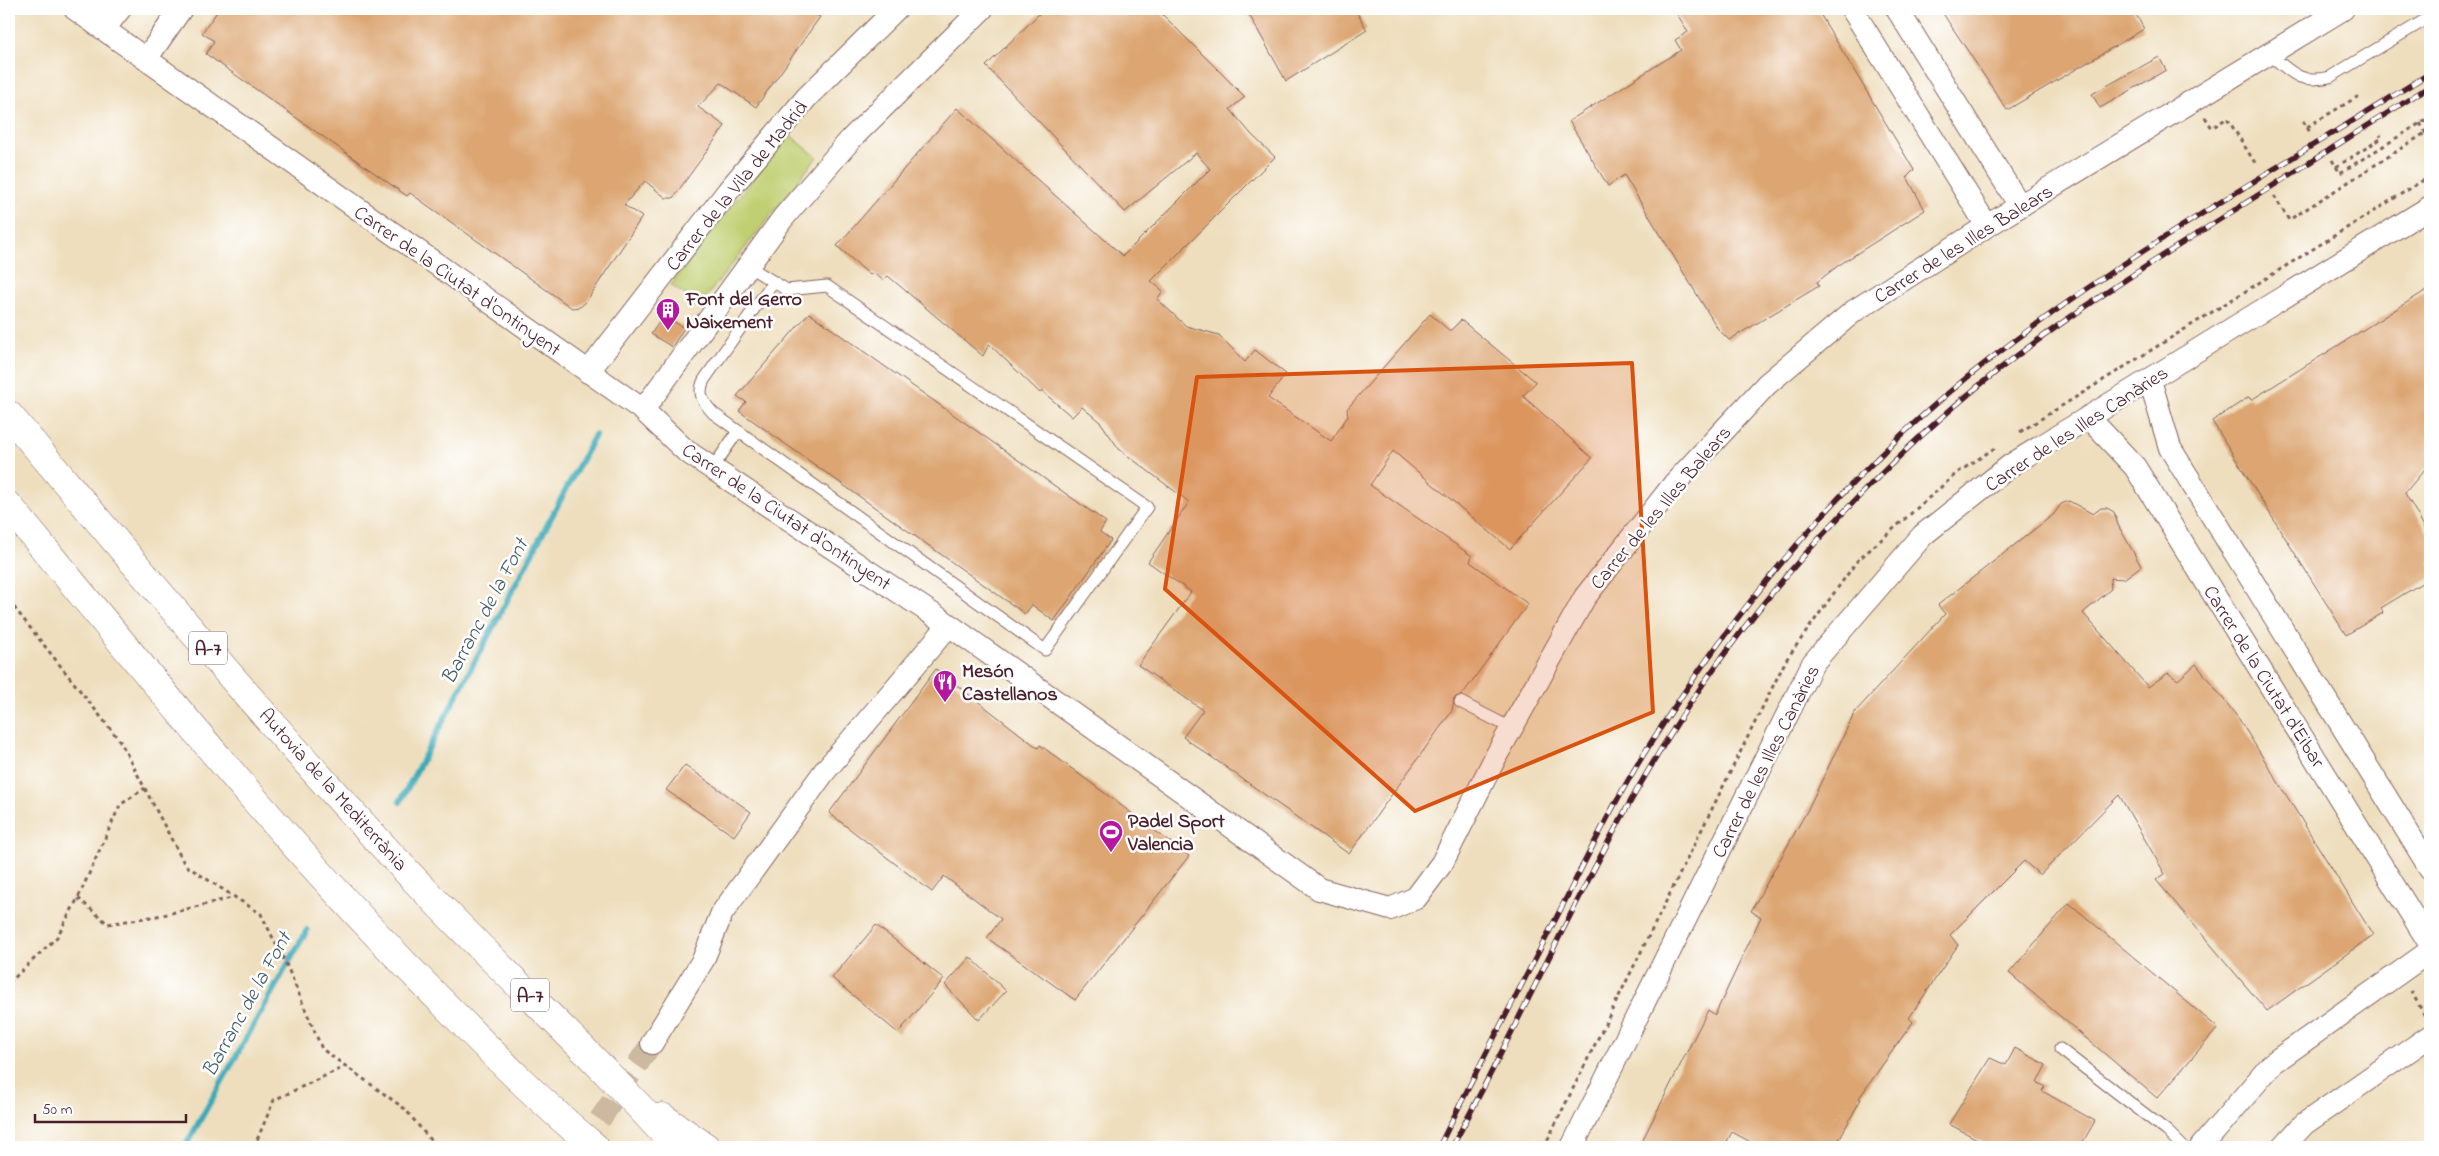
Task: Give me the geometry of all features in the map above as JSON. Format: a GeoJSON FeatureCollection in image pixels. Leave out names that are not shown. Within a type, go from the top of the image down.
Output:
{"type":"FeatureCollection","features":[{"type":"Feature","properties":{"kind":"highway","name":"Autovia de la Mediterrània"},"geometry":{"type":"LineString","coordinates":[[9,415],[316,773],[433,898],[626,1091],[676,1147]]}},
{"type":"Feature","properties":{"kind":"highway"},"geometry":{"type":"LineString","coordinates":[[9,506],[281,833],[397,958],[549,1110],[580,1147]]}},
{"type":"Feature","properties":{"kind":"highway"},"geometry":{"type":"LineString","coordinates":[[626,1091],[706,1147]]}},
{"type":"Feature","properties":{"kind":"highway"},"geometry":{"type":"LineString","coordinates":[[549,1110],[595,1147]]}},
{"type":"Feature","properties":{"kind":"street","name":"Carrer de la Ciutat d'Ontinyent"},"geometry":{"type":"LineString","coordinates":[[75,9],[643,410],[686,451],[949,625],[1319,889],[1390,909]]}},
{"type":"Feature","properties":{"kind":"street"},"geometry":{"type":"LineString","coordinates":[[104,29],[120,9]]}},
{"type":"Feature","properties":{"kind":"street"},"geometry":{"type":"LineString","coordinates":[[146,59],[181,9]]}},
{"type":"Feature","properties":{"kind":"street","name":"Carrer de la Vila de Madrid"},"geometry":{"type":"LineString","coordinates":[[588,372],[728,191],[801,104],[896,9]]}},
{"type":"Feature","properties":{"kind":"street"},"geometry":{"type":"LineString","coordinates":[[643,410],[783,218],[850,139],[982,9]]}},
{"type":"Feature","properties":{"kind":"street"},"geometry":{"type":"LineString","coordinates":[[1852,9],[1987,226]]}},
{"type":"Feature","properties":{"kind":"street"},"geometry":{"type":"LineString","coordinates":[[1897,9],[2020,206]]}},
{"type":"Feature","properties":{"kind":"street","name":"Carrer de les Illes Balears"},"geometry":{"type":"LineString","coordinates":[[1390,909],[1416,898],[1442,863],[1511,728],[1585,596],[1674,484],[1768,384],[1854,311],[1987,226],[2343,9]]}},
{"type":"Feature","properties":{"kind":"street","name":"Carrer de les Illes Canàries"},"geometry":{"type":"LineString","coordinates":[[1572,1147],[1813,663],[1923,535],[2011,465],[2430,207]]}},
{"type":"Feature","properties":{"kind":"street","name":"Carrer de la Ciutat d'Eibar"},"geometry":{"type":"LineString","coordinates":[[2150,380],[2170,448],[2430,868]]}},
{"type":"Feature","properties":{"kind":"street","name":"Carrer de la Ciutat d'Eibar"},"geometry":{"type":"LineString","coordinates":[[2088,417],[2135,466],[2430,944]]}},
{"type":"Feature","properties":{"kind":"street"},"geometry":{"type":"LineString","coordinates":[[652,1043],[703,960],[722,913],[824,772],[949,625]]}},
{"type":"Feature","properties":{"kind":"street"},"geometry":{"type":"LineString","coordinates":[[2201,1147],[2273,1063],[2430,951]]}},
{"type":"Feature","properties":{"kind":"street"},"geometry":{"type":"LineString","coordinates":[[2284,1147],[2304,1124],[2428,1027]]}},
{"type":"Feature","properties":{"kind":"lane"},"geometry":{"type":"LineString","coordinates":[[2269,54],[2298,76],[2311,81],[2330,77],[2430,17]]}},
{"type":"Feature","properties":{"kind":"lane"},"geometry":{"type":"LineString","coordinates":[[748,266],[787,290],[827,286],[1146,507],[1045,650],[713,413],[702,401],[699,389],[704,380],[773,282]]}},
{"type":"Feature","properties":{"kind":"lane"},"geometry":{"type":"LineString","coordinates":[[712,469],[738,431]]}},
{"type":"Feature","properties":{"kind":"lane"},"geometry":{"type":"LineString","coordinates":[[1460,702],[1511,728]]}},
{"type":"Feature","properties":{"kind":"lane"},"geometry":{"type":"LineString","coordinates":[[2060,1049],[2167,1131],[2183,1147]]}},
{"type":"Feature","properties":{"kind":"path"},"geometry":{"type":"LineString","coordinates":[[2307,127],[2357,96],[2358,98]]}},
{"type":"Feature","properties":{"kind":"path"},"geometry":{"type":"LineString","coordinates":[[2332,160],[2340,173],[2430,117]]}},
{"type":"Feature","properties":{"kind":"path"},"geometry":{"type":"LineString","coordinates":[[2227,118],[2257,166]]}},
{"type":"Feature","properties":{"kind":"path"},"geometry":{"type":"LineString","coordinates":[[2303,121],[2310,132]]}},
{"type":"Feature","properties":{"kind":"path"},"geometry":{"type":"LineString","coordinates":[[2420,123],[2430,141]]}},
{"type":"Feature","properties":{"kind":"path"},"geometry":{"type":"LineString","coordinates":[[2274,196],[2289,220],[2426,133]]}},
{"type":"Feature","properties":{"kind":"path"},"geometry":{"type":"LineString","coordinates":[[2336,167],[2382,138],[2380,135]]}},
{"type":"Feature","properties":{"kind":"path"},"geometry":{"type":"LineString","coordinates":[[2014,436],[2103,378],[2430,176]]}},
{"type":"Feature","properties":{"kind":"path"},"geometry":{"type":"LineString","coordinates":[[1544,1147],[1786,660],[1857,561],[1957,473],[1997,447]]}},
{"type":"Feature","properties":{"kind":"path"},"geometry":{"type":"LineString","coordinates":[[9,601],[120,741],[186,865],[261,914],[287,966],[322,1048],[405,1109],[436,1147]]}},
{"type":"Feature","properties":{"kind":"path"},"geometry":{"type":"LineString","coordinates":[[9,983],[57,936],[78,898],[120,805],[145,788]]}},
{"type":"Feature","properties":{"kind":"path"},"geometry":{"type":"LineString","coordinates":[[78,898],[108,924],[163,914],[235,897]]}},
{"type":"Feature","properties":{"kind":"path"},"geometry":{"type":"LineString","coordinates":[[2401,972],[2428,1027]]}},
{"type":"Feature","properties":{"kind":"path"},"geometry":{"type":"LineString","coordinates":[[254,1147],[274,1100],[346,1066]]}},
{"type":"Feature","properties":{"kind":"highlighted area"},"geometry":{"type":"Polygon","coordinates":[[[1632,363],[1653,712],[1415,811],[1165,589],[1197,377],[1632,363]]]}},
{"type":"Feature","properties":{"kind":"green space"},"geometry":{"type":"Polygon","coordinates":[[[790,135],[817,157],[700,305],[671,285],[731,206],[790,135]]]}},
{"type":"Feature","properties":{"kind":"building"},"geometry":{"type":"Polygon","coordinates":[[[219,9],[807,9],[820,17],[756,107],[721,83],[698,107],[725,126],[673,198],[666,198],[645,181],[624,205],[642,217],[586,302],[580,307],[572,308],[410,193],[407,196],[206,54],[214,41],[202,33],[219,9]]]}},
{"type":"Feature","properties":{"kind":"building"},"geometry":{"type":"Polygon","coordinates":[[[1044,9],[1157,9],[1245,97],[1230,109],[1251,134],[1275,157],[1151,281],[1163,291],[1157,299],[1186,326],[1219,335],[1245,362],[1255,350],[1286,374],[1268,398],[1331,441],[1348,416],[1347,409],[1430,314],[1450,331],[1461,320],[1536,382],[1523,396],[1592,458],[1510,549],[1393,451],[1370,485],[1472,556],[1470,562],[1528,604],[1462,695],[1454,698],[1452,711],[1349,854],[1183,737],[1203,710],[1138,665],[1191,592],[1148,562],[1189,502],[1119,449],[1101,423],[1082,407],[1072,417],[1042,391],[1040,393],[989,344],[983,356],[888,276],[883,280],[873,273],[870,275],[837,246],[957,108],[1123,256],[1210,169],[1196,153],[1125,212],[986,66],[1044,9]]]}},
{"type":"Feature","properties":{"kind":"building"},"geometry":{"type":"Polygon","coordinates":[[[1246,9],[1355,9],[1367,30],[1286,81],[1246,9]]]}},
{"type":"Feature","properties":{"kind":"building"},"geometry":{"type":"Polygon","coordinates":[[[1674,9],[1817,9],[1914,170],[1907,177],[1925,210],[1839,265],[1817,282],[1819,286],[1729,340],[1718,329],[1624,175],[1608,186],[1569,121],[1681,50],[1675,40],[1688,32],[1674,9]]]}},
{"type":"Feature","properties":{"kind":"building"},"geometry":{"type":"Polygon","coordinates":[[[1940,9],[2133,9],[2144,29],[2007,110],[1940,9]]]}},
{"type":"Feature","properties":{"kind":"building"},"geometry":{"type":"Polygon","coordinates":[[[2159,57],[2166,70],[2100,108],[2092,94],[2159,57]]]}},
{"type":"Feature","properties":{"kind":"building"},"geometry":{"type":"Polygon","coordinates":[[[2430,288],[2430,463],[2405,493],[2430,537],[2430,578],[2381,608],[2383,613],[2346,635],[2212,421],[2249,397],[2251,400],[2430,288]]]}},
{"type":"Feature","properties":{"kind":"building"},"geometry":{"type":"Polygon","coordinates":[[[809,313],[1106,522],[1100,532],[1111,540],[1054,621],[1032,605],[1025,614],[739,411],[746,402],[737,396],[809,313]]]}},
{"type":"Feature","properties":{"kind":"building","name":"Font del Gerro Naixement"},"geometry":{"type":"Polygon","coordinates":[[[664,315],[684,328],[672,347],[651,334],[664,315]]]}},
{"type":"Feature","properties":{"kind":"building"},"geometry":{"type":"Polygon","coordinates":[[[2069,501],[2093,514],[2101,508],[2107,508],[2114,512],[2118,525],[2141,566],[2124,579],[2110,578],[2111,589],[2083,613],[2148,687],[2168,673],[2178,680],[2196,664],[2239,719],[2373,935],[2267,1011],[2156,880],[2165,874],[2119,795],[2040,875],[2024,861],[1950,935],[1958,945],[1909,1018],[1913,1022],[1859,1098],[1861,1099],[1835,1147],[1760,1147],[1732,1132],[1724,1147],[1639,1147],[1708,1010],[1715,1015],[1761,917],[1751,911],[1807,811],[1855,712],[1945,614],[1938,605],[2054,514],[2061,504],[2069,501]]]}},
{"type":"Feature","properties":{"kind":"building"},"geometry":{"type":"Polygon","coordinates":[[[936,669],[1038,748],[1040,745],[1189,856],[1075,1000],[987,938],[1001,919],[944,876],[932,892],[829,813],[936,669]]]}},
{"type":"Feature","properties":{"kind":"building"},"geometry":{"type":"Polygon","coordinates":[[[685,765],[751,812],[734,836],[666,790],[685,765]]]}},
{"type":"Feature","properties":{"kind":"building"},"geometry":{"type":"Polygon","coordinates":[[[2069,903],[2218,1028],[2157,1098],[2009,973],[2069,903]]]}},
{"type":"Feature","properties":{"kind":"building"},"geometry":{"type":"Polygon","coordinates":[[[876,925],[944,979],[898,1033],[832,978],[876,925]]]}},
{"type":"Feature","properties":{"kind":"building"},"geometry":{"type":"Polygon","coordinates":[[[970,957],[1006,991],[979,1020],[945,985],[970,957]]]}},
{"type":"Feature","properties":{"kind":"building"},"geometry":{"type":"Polygon","coordinates":[[[2015,1048],[2046,1065],[2037,1083],[2045,1086],[2042,1091],[2095,1121],[2080,1147],[1992,1147],[1949,1124],[1990,1058],[2006,1065],[2015,1048]]]}},
{"type":"Feature","properties":{"kind":"waterway","name":"Barranc de la Font"},"geometry":{"type":"LineString","coordinates":[[400,802],[595,435]]}},
{"type":"Feature","properties":{"kind":"waterway","name":"Barranc de la Font"},"geometry":{"type":"LineString","coordinates":[[185,1147],[307,930]]}},
{"type":"Feature","properties":{"kind":"tunnel"},"geometry":{"type":"LineString","coordinates":[[581,1147],[652,1043]]}},
{"type":"Feature","properties":{"kind":"railway"},"geometry":{"type":"LineString","coordinates":[[1439,1147],[1600,832],[1638,763],[1724,635],[1804,536],[1847,489],[1892,444],[1940,401],[1989,360],[2042,320],[2151,246],[2430,73]]}},
{"type":"Feature","properties":{"kind":"railway"},"geometry":{"type":"LineString","coordinates":[[1452,1147],[1602,854],[1633,796],[1667,739],[1733,642],[1766,600],[1839,517],[1877,478],[1957,404],[2049,332],[2156,260],[2430,86]]}},
{"type":"Feature","properties":{"kind":"place","name":"Font del Gerro Naixement"},"geometry":{"type":"Point","coordinates":[668,331]}},
{"type":"Feature","properties":{"kind":"place","name":"Mesón Castellanos"},"geometry":{"type":"Point","coordinates":[945,703]}},
{"type":"Feature","properties":{"kind":"place","name":"Padel Sport Valencia"},"geometry":{"type":"Point","coordinates":[1111,853]}}]}
